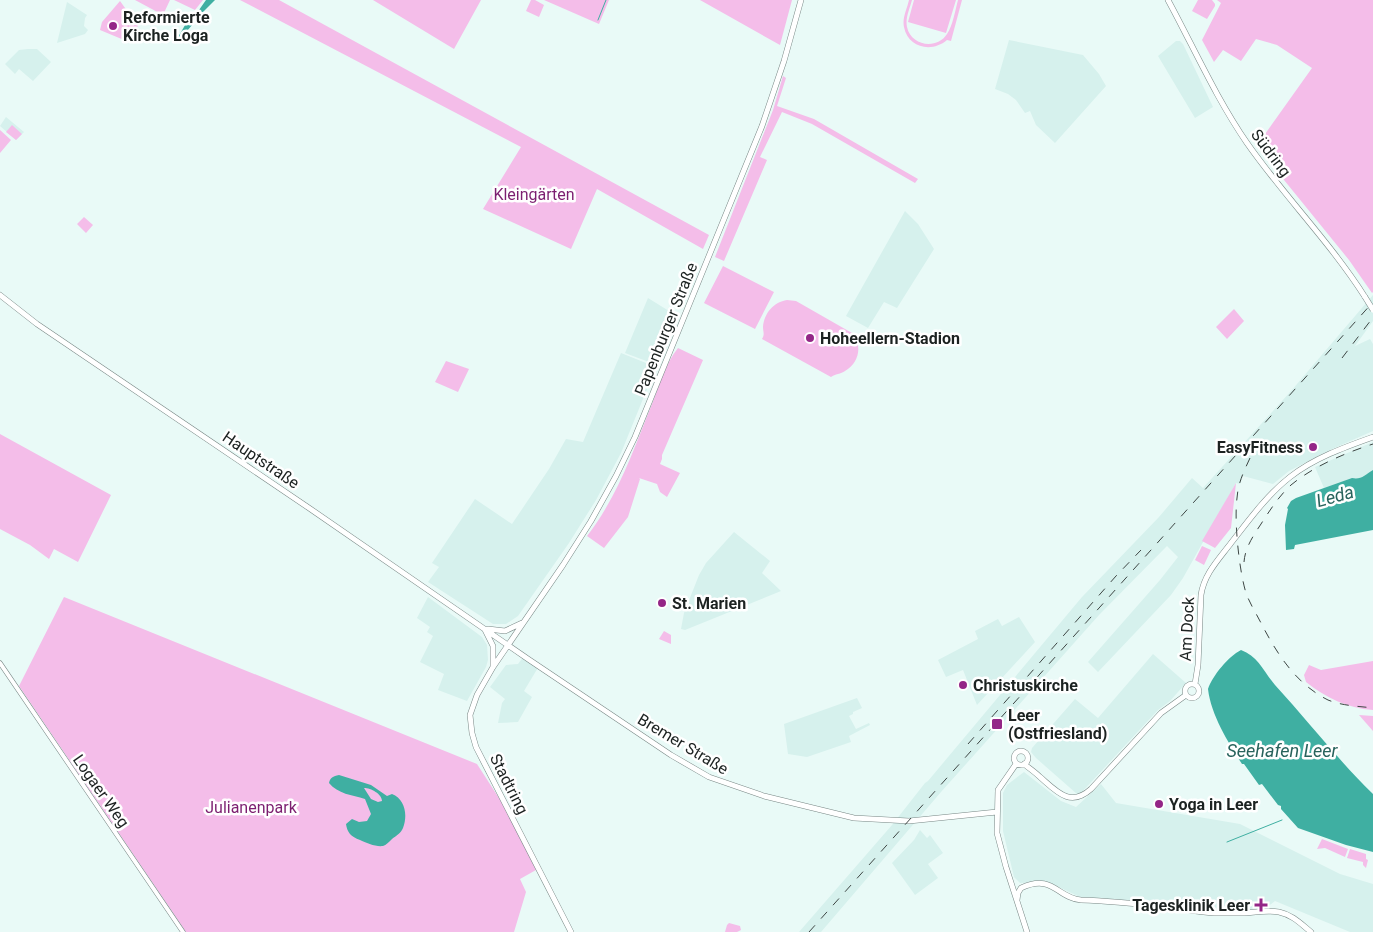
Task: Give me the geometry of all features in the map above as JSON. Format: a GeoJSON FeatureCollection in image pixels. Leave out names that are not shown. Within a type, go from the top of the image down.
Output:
{"type":"FeatureCollection","features":[{"type":"Feature","properties":{"kind":"main road","name":"Papenburger Straße"},"geometry":{"type":"LineString","coordinates":[[508,645],[563,565],[594,515],[631,446],[762,126],[784,61],[801,0]]}},
{"type":"Feature","properties":{"kind":"main road","name":"Südring"},"geometry":{"type":"LineString","coordinates":[[1168,0],[1233,123],[1264,167],[1343,264],[1373,310]]}},
{"type":"Feature","properties":{"kind":"main road","name":"Hauptstraße"},"geometry":{"type":"LineString","coordinates":[[0,295],[37,324],[508,645]]}},
{"type":"Feature","properties":{"kind":"main road","name":"Am Dock"},"geometry":{"type":"LineString","coordinates":[[1195,684],[1202,590],[1208,575],[1225,551],[1262,505],[1292,476],[1329,455],[1373,437]]}},
{"type":"Feature","properties":{"kind":"main road"},"geometry":{"type":"LineString","coordinates":[[484,628],[505,631],[524,622]]}},
{"type":"Feature","properties":{"kind":"main road"},"geometry":{"type":"LineString","coordinates":[[484,628],[493,646],[494,667]]}},
{"type":"Feature","properties":{"kind":"main road","name":"Stadtring"},"geometry":{"type":"LineString","coordinates":[[508,645],[473,703],[470,715],[474,739],[571,932]]}},
{"type":"Feature","properties":{"kind":"main road","name":"Bremer Straße"},"geometry":{"type":"LineString","coordinates":[[508,645],[671,755],[709,777],[764,796],[854,818],[924,820],[997,812]]}},
{"type":"Feature","properties":{"kind":"main road","name":"Am Dock"},"geometry":{"type":"LineString","coordinates":[[1189,684],[1195,684],[1199,688],[1198,695],[1192,698],[1186,695],[1186,687],[1189,684]]}},
{"type":"Feature","properties":{"kind":"main road"},"geometry":{"type":"LineString","coordinates":[[1016,764],[1013,756],[1019,750],[1026,752],[1026,762],[1056,792],[1066,797],[1076,797],[1088,792],[1161,713],[1186,695]]}},
{"type":"Feature","properties":{"kind":"main road"},"geometry":{"type":"LineString","coordinates":[[1026,762],[1016,764],[998,790],[997,812],[998,838],[1027,932]]}},
{"type":"Feature","properties":{"kind":"main road"},"geometry":{"type":"LineString","coordinates":[[1010,881],[1021,888],[1030,884],[1043,884],[1054,887],[1075,899],[1208,912],[1272,911],[1292,916],[1311,932]]}},
{"type":"Feature","properties":{"kind":"main road"},"geometry":{"type":"LineString","coordinates":[[1017,900],[1021,888]]}},
{"type":"Feature","properties":{"kind":"street","name":"Logaer Weg"},"geometry":{"type":"LineString","coordinates":[[0,663],[183,932]]}},
{"type":"Feature","properties":{"kind":"shaded area"},"geometry":{"type":"Polygon","coordinates":[[[67,2],[87,15],[84,26],[88,30],[85,34],[57,43],[67,2]]]}},
{"type":"Feature","properties":{"kind":"shaded area"},"geometry":{"type":"Polygon","coordinates":[[[1009,40],[1083,55],[1099,74],[1106,86],[1055,143],[1036,125],[1030,111],[1025,113],[1016,100],[1008,94],[995,89],[1009,40]]]}},
{"type":"Feature","properties":{"kind":"shaded area"},"geometry":{"type":"Polygon","coordinates":[[[1176,41],[1180,41],[1183,44],[1213,107],[1195,118],[1158,56],[1176,41]]]}},
{"type":"Feature","properties":{"kind":"shaded area"},"geometry":{"type":"Polygon","coordinates":[[[37,49],[51,62],[33,81],[19,69],[15,74],[5,64],[19,50],[37,49]]]}},
{"type":"Feature","properties":{"kind":"shaded area"},"geometry":{"type":"Polygon","coordinates":[[[6,117],[24,132],[16,140],[0,126],[6,117]]]}},
{"type":"Feature","properties":{"kind":"shaded area"},"geometry":{"type":"Polygon","coordinates":[[[905,211],[918,224],[934,249],[897,308],[884,302],[868,328],[846,316],[905,211]]]}},
{"type":"Feature","properties":{"kind":"shaded area"},"geometry":{"type":"Polygon","coordinates":[[[1373,295],[1373,321],[1355,346],[1370,339],[1373,344],[1373,431],[1289,471],[1273,484],[1243,476],[1240,484],[1236,483],[1183,578],[1171,595],[1098,672],[1088,662],[1178,557],[1167,546],[1099,615],[941,792],[821,932],[799,932],[892,825],[925,783],[1082,597],[1159,517],[1192,478],[1203,488],[1291,391],[1373,295]]]}},
{"type":"Feature","properties":{"kind":"shaded area"},"geometry":{"type":"Polygon","coordinates":[[[648,298],[677,316],[657,365],[625,353],[648,298]]]}},
{"type":"Feature","properties":{"kind":"shaded area"},"geometry":{"type":"Polygon","coordinates":[[[621,353],[656,367],[621,453],[596,500],[569,543],[518,616],[506,624],[493,624],[428,582],[439,567],[432,563],[475,499],[512,524],[549,469],[566,439],[583,442],[621,353]]]}},
{"type":"Feature","properties":{"kind":"shaded area"},"geometry":{"type":"Polygon","coordinates":[[[1373,442],[1373,470],[1358,479],[1352,478],[1324,488],[1315,467],[1373,442]]]}},
{"type":"Feature","properties":{"kind":"shaded area"},"geometry":{"type":"Polygon","coordinates":[[[734,532],[770,561],[762,573],[781,591],[685,630],[681,629],[684,613],[699,575],[706,563],[734,532]]]}},
{"type":"Feature","properties":{"kind":"shaded area"},"geometry":{"type":"Polygon","coordinates":[[[428,597],[482,637],[487,645],[488,660],[486,667],[467,701],[438,690],[444,674],[420,662],[433,636],[427,632],[430,627],[417,618],[428,597]]]}},
{"type":"Feature","properties":{"kind":"shaded area"},"geometry":{"type":"Polygon","coordinates":[[[1019,617],[1035,642],[977,705],[963,670],[946,677],[938,660],[978,639],[975,631],[998,619],[1002,626],[1019,617]]]}},
{"type":"Feature","properties":{"kind":"shaded area"},"geometry":{"type":"Polygon","coordinates":[[[1153,654],[1186,683],[1170,701],[1158,710],[1082,792],[1077,794],[1036,758],[1031,752],[1032,748],[1075,699],[1098,718],[1153,654]]]}},
{"type":"Feature","properties":{"kind":"shaded area"},"geometry":{"type":"Polygon","coordinates":[[[524,656],[539,666],[524,691],[532,697],[518,722],[498,723],[502,703],[505,699],[490,687],[506,665],[518,664],[524,656]]]}},
{"type":"Feature","properties":{"kind":"shaded area"},"geometry":{"type":"Polygon","coordinates":[[[857,698],[862,708],[849,716],[856,729],[869,723],[870,725],[849,736],[851,742],[807,757],[788,754],[784,724],[857,698]]]}},
{"type":"Feature","properties":{"kind":"shaded area"},"geometry":{"type":"Polygon","coordinates":[[[1024,772],[1061,801],[1076,807],[1101,784],[1116,803],[1240,824],[1340,874],[1373,884],[1373,932],[1350,932],[1275,901],[1266,908],[1246,910],[1080,897],[1048,882],[1020,883],[1014,877],[1003,831],[1003,793],[1007,785],[1024,772]]]}},
{"type":"Feature","properties":{"kind":"shaded area"},"geometry":{"type":"Polygon","coordinates":[[[920,830],[927,838],[930,835],[943,853],[928,864],[938,878],[915,895],[892,863],[914,840],[920,830]]]}},
{"type":"Feature","properties":{"kind":"green space"},"geometry":{"type":"Polygon","coordinates":[[[135,0],[170,0],[163,15],[135,0]]]}},
{"type":"Feature","properties":{"kind":"green space"},"geometry":{"type":"Polygon","coordinates":[[[174,0],[203,0],[195,10],[174,0]]]}},
{"type":"Feature","properties":{"kind":"green space","name":"Kleingärten"},"geometry":{"type":"Polygon","coordinates":[[[240,0],[279,0],[709,235],[703,249],[597,189],[571,249],[483,209],[521,147],[240,0]]]}},
{"type":"Feature","properties":{"kind":"green space"},"geometry":{"type":"Polygon","coordinates":[[[373,0],[481,0],[454,49],[373,0]]]}},
{"type":"Feature","properties":{"kind":"green space"},"geometry":{"type":"Polygon","coordinates":[[[531,0],[544,5],[539,17],[526,11],[531,0]]]}},
{"type":"Feature","properties":{"kind":"green space"},"geometry":{"type":"Polygon","coordinates":[[[544,0],[609,0],[599,24],[544,0]]]}},
{"type":"Feature","properties":{"kind":"green space"},"geometry":{"type":"Polygon","coordinates":[[[700,0],[792,0],[780,45],[700,0]]]}},
{"type":"Feature","properties":{"kind":"green space"},"geometry":{"type":"Polygon","coordinates":[[[909,0],[912,0],[907,20],[909,33],[919,42],[931,44],[943,39],[947,34],[958,0],[962,0],[951,41],[947,40],[941,44],[928,47],[915,44],[910,40],[904,27],[904,17],[909,0]]]}},
{"type":"Feature","properties":{"kind":"green space"},"geometry":{"type":"Polygon","coordinates":[[[914,0],[956,0],[946,33],[908,22],[914,0]]]}},
{"type":"Feature","properties":{"kind":"green space"},"geometry":{"type":"Polygon","coordinates":[[[1198,0],[1212,0],[1215,4],[1207,19],[1192,11],[1198,0]]]}},
{"type":"Feature","properties":{"kind":"green space"},"geometry":{"type":"Polygon","coordinates":[[[1217,0],[1373,0],[1372,293],[1349,260],[1267,159],[1258,144],[1312,68],[1277,45],[1256,39],[1241,61],[1223,50],[1214,62],[1202,40],[1221,3],[1217,0]]]}},
{"type":"Feature","properties":{"kind":"green space"},"geometry":{"type":"Polygon","coordinates":[[[120,1],[138,26],[124,40],[100,30],[102,22],[120,1]]]}},
{"type":"Feature","properties":{"kind":"green space"},"geometry":{"type":"Polygon","coordinates":[[[783,76],[786,78],[777,106],[814,119],[918,179],[915,183],[812,124],[782,112],[760,157],[767,160],[724,261],[715,257],[773,110],[783,76]]]}},
{"type":"Feature","properties":{"kind":"green space"},"geometry":{"type":"Polygon","coordinates":[[[12,125],[22,134],[16,140],[6,132],[12,125]]]}},
{"type":"Feature","properties":{"kind":"green space"},"geometry":{"type":"Polygon","coordinates":[[[0,130],[11,140],[0,153],[0,130]]]}},
{"type":"Feature","properties":{"kind":"green space"},"geometry":{"type":"Polygon","coordinates":[[[84,217],[93,225],[86,233],[77,224],[84,217]]]}},
{"type":"Feature","properties":{"kind":"green space"},"geometry":{"type":"Polygon","coordinates":[[[723,266],[774,292],[755,329],[704,303],[723,266]]]}},
{"type":"Feature","properties":{"kind":"green space","name":"Hoheellern-Stadion"},"geometry":{"type":"Polygon","coordinates":[[[787,300],[796,301],[852,333],[858,343],[858,354],[850,368],[831,377],[762,339],[765,317],[774,306],[787,300]]]}},
{"type":"Feature","properties":{"kind":"green space"},"geometry":{"type":"Polygon","coordinates":[[[1234,309],[1244,321],[1227,339],[1216,327],[1234,309]]]}},
{"type":"Feature","properties":{"kind":"green space"},"geometry":{"type":"Polygon","coordinates":[[[678,348],[703,360],[662,455],[660,464],[680,473],[667,497],[660,492],[657,484],[639,478],[628,517],[604,548],[587,536],[608,505],[616,489],[666,368],[678,348]]]}},
{"type":"Feature","properties":{"kind":"green space"},"geometry":{"type":"Polygon","coordinates":[[[446,361],[469,369],[458,392],[435,382],[446,361]]]}},
{"type":"Feature","properties":{"kind":"green space"},"geometry":{"type":"Polygon","coordinates":[[[0,434],[111,495],[78,562],[54,549],[49,559],[30,545],[0,529],[0,434]]]}},
{"type":"Feature","properties":{"kind":"green space"},"geometry":{"type":"Polygon","coordinates":[[[1236,483],[1231,528],[1215,548],[1202,541],[1236,483]]]}},
{"type":"Feature","properties":{"kind":"green space"},"geometry":{"type":"Polygon","coordinates":[[[1202,546],[1211,550],[1204,565],[1195,560],[1202,546]]]}},
{"type":"Feature","properties":{"kind":"green space","name":"Julianenpark"},"geometry":{"type":"Polygon","coordinates":[[[64,597],[477,764],[508,812],[536,870],[520,879],[526,892],[514,932],[186,932],[19,686],[64,597]]]}},
{"type":"Feature","properties":{"kind":"green space"},"geometry":{"type":"Polygon","coordinates":[[[664,631],[671,635],[671,644],[659,639],[664,631]]]}},
{"type":"Feature","properties":{"kind":"green space"},"geometry":{"type":"Polygon","coordinates":[[[1373,661],[1373,710],[1354,707],[1321,693],[1306,682],[1304,675],[1309,665],[1321,670],[1373,661]]]}},
{"type":"Feature","properties":{"kind":"green space"},"geometry":{"type":"Polygon","coordinates":[[[1359,715],[1373,716],[1373,731],[1359,715]]]}},
{"type":"Feature","properties":{"kind":"green space"},"geometry":{"type":"Polygon","coordinates":[[[1322,839],[1348,849],[1345,857],[1325,848],[1317,849],[1322,839]]]}},
{"type":"Feature","properties":{"kind":"green space"},"geometry":{"type":"Polygon","coordinates":[[[1350,849],[1366,854],[1366,859],[1368,860],[1366,868],[1363,862],[1347,858],[1350,849]]]}},
{"type":"Feature","properties":{"kind":"green space"},"geometry":{"type":"Polygon","coordinates":[[[729,923],[740,926],[741,930],[725,932],[729,923]]]}},
{"type":"Feature","properties":{"kind":"water"},"geometry":{"type":"Polygon","coordinates":[[[206,0],[215,0],[194,21],[180,39],[177,39],[188,20],[192,20],[206,0]]]}},
{"type":"Feature","properties":{"kind":"water","name":"Leda"},"geometry":{"type":"Polygon","coordinates":[[[1373,470],[1373,530],[1295,545],[1294,549],[1286,550],[1285,525],[1287,508],[1291,501],[1352,478],[1360,478],[1373,470]]]}},
{"type":"Feature","properties":{"kind":"water","name":"Seehafen Leer"},"geometry":{"type":"Polygon","coordinates":[[[1241,650],[1256,660],[1275,685],[1335,754],[1373,794],[1373,852],[1346,845],[1298,828],[1262,784],[1259,785],[1244,764],[1242,764],[1216,718],[1208,689],[1213,678],[1222,667],[1241,650]]]}},
{"type":"Feature","properties":{"kind":"water"},"geometry":{"type":"Polygon","coordinates":[[[339,775],[371,785],[387,796],[392,794],[396,796],[403,804],[405,813],[403,828],[400,833],[383,846],[377,846],[352,836],[348,832],[346,824],[352,819],[359,822],[367,821],[371,814],[365,799],[341,792],[329,783],[333,777],[339,775]],[[364,788],[371,799],[378,802],[382,801],[378,794],[364,788]]]}},
{"type":"Feature","properties":{"kind":"waterway"},"geometry":{"type":"LineString","coordinates":[[598,20],[606,0]]}},
{"type":"Feature","properties":{"kind":"waterway"},"geometry":{"type":"LineString","coordinates":[[1227,842],[1282,820]]}},
{"type":"Feature","properties":{"kind":"railway"},"geometry":{"type":"LineString","coordinates":[[809,932],[1373,302]]}},
{"type":"Feature","properties":{"kind":"railway"},"geometry":{"type":"LineString","coordinates":[[1342,358],[1371,320]]}},
{"type":"Feature","properties":{"kind":"railway"},"geometry":{"type":"LineString","coordinates":[[1244,562],[1248,547],[1255,533],[1275,503],[1291,485],[1330,461],[1373,444]]}},
{"type":"Feature","properties":{"kind":"railway"},"geometry":{"type":"LineString","coordinates":[[1250,458],[1239,487],[1236,508],[1241,572],[1249,601],[1281,657],[1306,686],[1334,702],[1373,708]]}},
{"type":"Feature","properties":{"kind":"railway"},"geometry":{"type":"LineString","coordinates":[[968,744],[1141,550]]}},
{"type":"Feature","properties":{"kind":"place","name":"Reformierte Kirche Loga"},"geometry":{"type":"Point","coordinates":[113,26]}},
{"type":"Feature","properties":{"kind":"place","name":"Hoheellern-Stadion"},"geometry":{"type":"Point","coordinates":[810,338]}},
{"type":"Feature","properties":{"kind":"place","name":"EasyFitness"},"geometry":{"type":"Point","coordinates":[1313,447]}},
{"type":"Feature","properties":{"kind":"place","name":"St. Marien"},"geometry":{"type":"Point","coordinates":[662,603]}},
{"type":"Feature","properties":{"kind":"place","name":"Christuskirche"},"geometry":{"type":"Point","coordinates":[963,685]}},
{"type":"Feature","properties":{"kind":"place","name":"Leer (Ostfriesland)"},"geometry":{"type":"Point","coordinates":[997,724]}},
{"type":"Feature","properties":{"kind":"place","name":"Yoga in Leer"},"geometry":{"type":"Point","coordinates":[1159,804]}},
{"type":"Feature","properties":{"kind":"place","name":"Tagesklinik Leer"},"geometry":{"type":"Point","coordinates":[1261,905]}}]}
